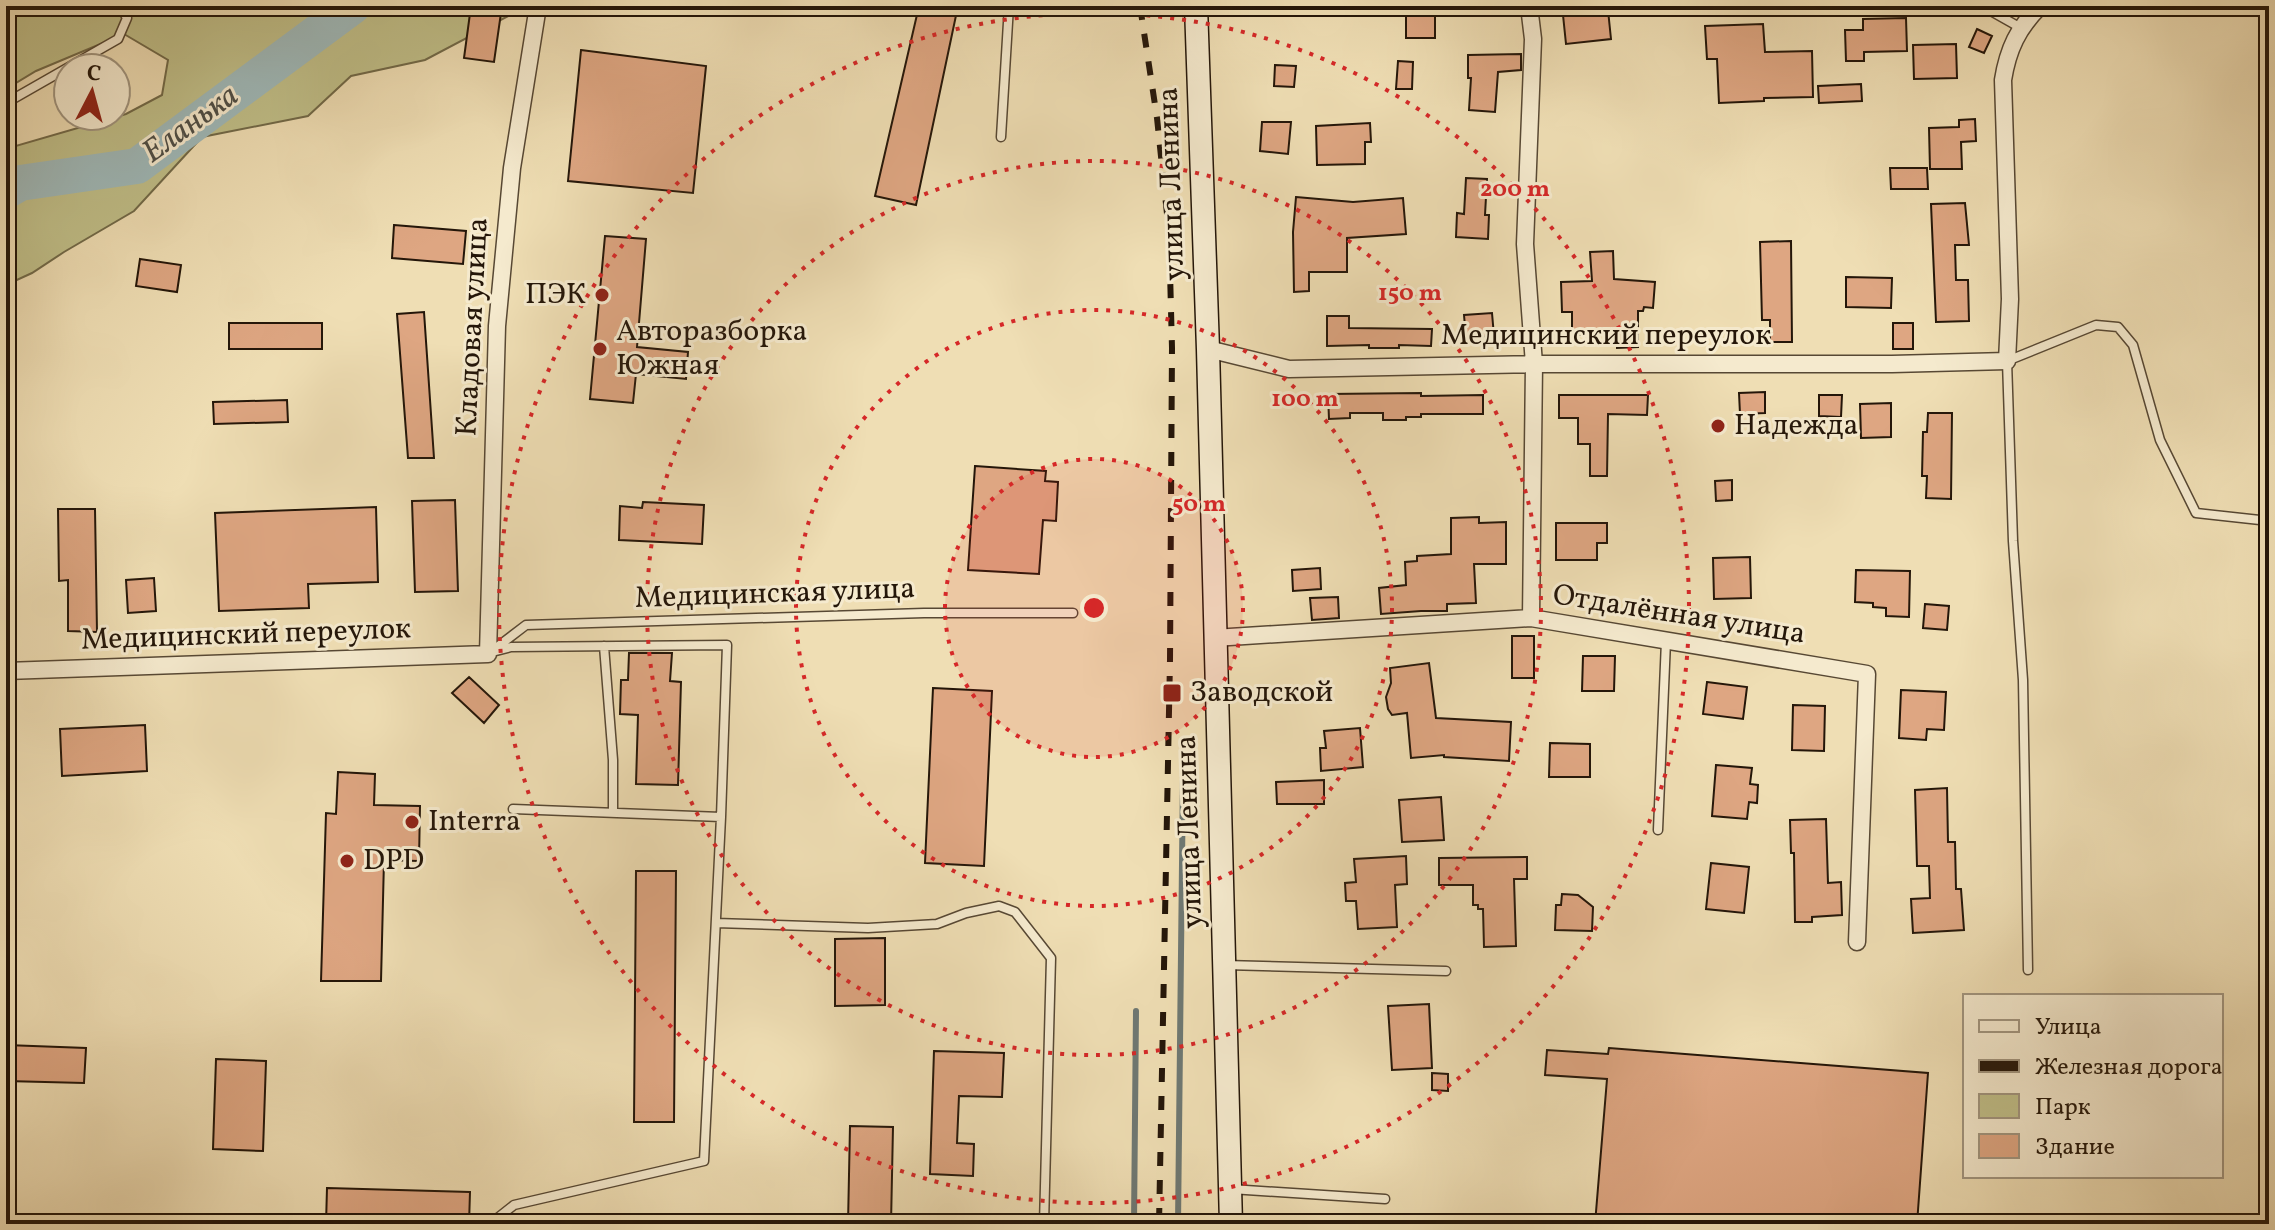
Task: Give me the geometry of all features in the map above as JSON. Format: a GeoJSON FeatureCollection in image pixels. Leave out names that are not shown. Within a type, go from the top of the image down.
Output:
{"type":"FeatureCollection","features":[{"type":"Feature","properties":{"kind":"main road","name":"улица Ленина"},"geometry":{"type":"LineString","coordinates":[[1196,6],[1231,1224]]}},
{"type":"Feature","properties":{"kind":"street","name":"Кладовая улица"},"geometry":{"type":"LineString","coordinates":[[488,654],[497,326],[512,168],[538,6]]}},
{"type":"Feature","properties":{"kind":"street"},"geometry":{"type":"LineString","coordinates":[[1529,6],[1533,39],[1525,244],[1534,364],[1531,618]]}},
{"type":"Feature","properties":{"kind":"street"},"geometry":{"type":"LineString","coordinates":[[2007,361],[2010,299],[2003,80],[2007,55],[2021,28],[2040,6]]}},
{"type":"Feature","properties":{"kind":"street","name":"Медицинский переулок"},"geometry":{"type":"LineString","coordinates":[[1208,349],[1289,369],[2007,361]]}},
{"type":"Feature","properties":{"kind":"street","name":"Отдалённая улица"},"geometry":{"type":"LineString","coordinates":[[1214,638],[1531,618],[1867,674],[1857,942]]}},
{"type":"Feature","properties":{"kind":"street","name":"Медицинский переулок"},"geometry":{"type":"LineString","coordinates":[[6,671],[488,654]]}},
{"type":"Feature","properties":{"kind":"lane"},"geometry":{"type":"LineString","coordinates":[[6,103],[118,39],[127,18],[120,6]]}},
{"type":"Feature","properties":{"kind":"lane"},"geometry":{"type":"LineString","coordinates":[[1001,137],[1009,6]]}},
{"type":"Feature","properties":{"kind":"lane"},"geometry":{"type":"LineString","coordinates":[[1982,6],[2021,28]]}},
{"type":"Feature","properties":{"kind":"lane"},"geometry":{"type":"LineString","coordinates":[[2028,970],[2023,680],[2013,541],[2007,361],[2096,325],[2118,327],[2133,345],[2160,440],[2196,513],[2269,521]]}},
{"type":"Feature","properties":{"kind":"lane","name":"Медицинская улица"},"geometry":{"type":"LineString","coordinates":[[488,654],[526,625],[924,613],[1073,613]]}},
{"type":"Feature","properties":{"kind":"lane"},"geometry":{"type":"LineString","coordinates":[[1658,830],[1666,640]]}},
{"type":"Feature","properties":{"kind":"lane"},"geometry":{"type":"LineString","coordinates":[[488,654],[511,647],[727,645],[704,1161],[514,1205],[490,1224]]}},
{"type":"Feature","properties":{"kind":"lane"},"geometry":{"type":"LineString","coordinates":[[604,646],[613,760],[613,813]]}},
{"type":"Feature","properties":{"kind":"lane"},"geometry":{"type":"LineString","coordinates":[[513,809],[721,817]]}},
{"type":"Feature","properties":{"kind":"lane"},"geometry":{"type":"LineString","coordinates":[[716,923],[868,928],[937,924],[966,913],[999,906],[1015,912],[1051,958],[1044,1224]]}},
{"type":"Feature","properties":{"kind":"lane"},"geometry":{"type":"LineString","coordinates":[[1224,965],[1446,971]]}},
{"type":"Feature","properties":{"kind":"lane"},"geometry":{"type":"LineString","coordinates":[[1230,1189],[1385,1199]]}},
{"type":"Feature","properties":{"kind":"green space"},"geometry":{"type":"Polygon","coordinates":[[[6,6],[520,6],[518,11],[425,60],[351,76],[308,116],[202,137],[134,211],[32,273],[6,285],[6,155],[12,147],[64,132],[132,132],[132,111],[162,95],[168,60],[124,34],[81,52],[52,52],[52,64],[6,89],[6,6]]]}},
{"type":"Feature","properties":{"kind":"building"},"geometry":{"type":"Polygon","coordinates":[[[471,6],[502,6],[494,62],[464,58],[471,6]]]}},
{"type":"Feature","properties":{"kind":"building"},"geometry":{"type":"Polygon","coordinates":[[[919,6],[958,6],[916,205],[875,196],[919,6]]]}},
{"type":"Feature","properties":{"kind":"building"},"geometry":{"type":"Polygon","coordinates":[[[1406,6],[1435,6],[1435,38],[1406,38],[1406,6]]]}},
{"type":"Feature","properties":{"kind":"building"},"geometry":{"type":"Polygon","coordinates":[[[1608,10],[1611,39],[1566,44],[1563,15],[1608,10]]]}},
{"type":"Feature","properties":{"kind":"building"},"geometry":{"type":"Polygon","coordinates":[[[1906,18],[1907,51],[1864,52],[1864,61],[1846,61],[1845,30],[1863,30],[1863,19],[1906,18]]]}},
{"type":"Feature","properties":{"kind":"building"},"geometry":{"type":"Polygon","coordinates":[[[1763,24],[1765,52],[1812,51],[1813,97],[1719,103],[1717,59],[1707,59],[1705,26],[1763,24]]]}},
{"type":"Feature","properties":{"kind":"building"},"geometry":{"type":"Polygon","coordinates":[[[1977,29],[1992,36],[1984,53],[1969,47],[1977,29]]]}},
{"type":"Feature","properties":{"kind":"building"},"geometry":{"type":"Polygon","coordinates":[[[1956,44],[1957,78],[1914,79],[1913,45],[1956,44]]]}},
{"type":"Feature","properties":{"kind":"building"},"geometry":{"type":"Polygon","coordinates":[[[581,50],[706,66],[693,193],[568,181],[581,50]]]}},
{"type":"Feature","properties":{"kind":"building"},"geometry":{"type":"Polygon","coordinates":[[[1521,54],[1521,70],[1498,72],[1495,112],[1469,110],[1471,78],[1468,78],[1468,55],[1521,54]]]}},
{"type":"Feature","properties":{"kind":"building"},"geometry":{"type":"Polygon","coordinates":[[[1398,61],[1413,62],[1412,89],[1396,89],[1398,61]]]}},
{"type":"Feature","properties":{"kind":"building"},"geometry":{"type":"Polygon","coordinates":[[[1275,65],[1296,66],[1294,87],[1274,86],[1275,65]]]}},
{"type":"Feature","properties":{"kind":"building"},"geometry":{"type":"Polygon","coordinates":[[[1861,84],[1862,101],[1819,103],[1818,86],[1861,84]]]}},
{"type":"Feature","properties":{"kind":"building"},"geometry":{"type":"Polygon","coordinates":[[[1975,119],[1976,141],[1961,142],[1962,169],[1930,169],[1929,128],[1959,127],[1959,120],[1975,119]]]}},
{"type":"Feature","properties":{"kind":"building"},"geometry":{"type":"Polygon","coordinates":[[[1262,122],[1291,122],[1288,154],[1260,151],[1262,122]]]}},
{"type":"Feature","properties":{"kind":"building"},"geometry":{"type":"Polygon","coordinates":[[[1370,123],[1371,142],[1365,142],[1365,164],[1317,165],[1316,126],[1370,123]]]}},
{"type":"Feature","properties":{"kind":"building"},"geometry":{"type":"Polygon","coordinates":[[[1890,168],[1927,168],[1928,189],[1891,189],[1890,168]]]}},
{"type":"Feature","properties":{"kind":"building"},"geometry":{"type":"Polygon","coordinates":[[[1466,178],[1487,179],[1485,215],[1489,215],[1488,239],[1456,237],[1457,213],[1464,214],[1466,178]]]}},
{"type":"Feature","properties":{"kind":"building"},"geometry":{"type":"Polygon","coordinates":[[[1296,197],[1353,202],[1403,198],[1406,234],[1347,238],[1347,272],[1309,272],[1309,291],[1294,292],[1296,197]]]}},
{"type":"Feature","properties":{"kind":"building"},"geometry":{"type":"Polygon","coordinates":[[[1965,203],[1969,245],[1955,245],[1956,280],[1968,280],[1969,321],[1936,322],[1931,204],[1965,203]]]}},
{"type":"Feature","properties":{"kind":"building"},"geometry":{"type":"Polygon","coordinates":[[[394,225],[466,231],[463,264],[392,258],[394,225]]]}},
{"type":"Feature","properties":{"kind":"building"},"geometry":{"type":"Polygon","coordinates":[[[605,236],[646,239],[637,347],[688,352],[686,379],[636,374],[633,403],[590,399],[605,236]]]}},
{"type":"Feature","properties":{"kind":"building"},"geometry":{"type":"Polygon","coordinates":[[[1791,241],[1792,342],[1770,342],[1770,320],[1762,320],[1760,242],[1791,241]]]}},
{"type":"Feature","properties":{"kind":"building"},"geometry":{"type":"Polygon","coordinates":[[[1613,251],[1614,279],[1655,282],[1653,308],[1644,307],[1643,311],[1638,311],[1638,347],[1617,348],[1617,335],[1572,335],[1572,312],[1562,312],[1561,282],[1592,281],[1590,252],[1613,251]]]}},
{"type":"Feature","properties":{"kind":"building"},"geometry":{"type":"Polygon","coordinates":[[[140,259],[181,265],[177,292],[136,286],[140,259]]]}},
{"type":"Feature","properties":{"kind":"building"},"geometry":{"type":"Polygon","coordinates":[[[1846,277],[1892,278],[1891,308],[1846,307],[1846,277]]]}},
{"type":"Feature","properties":{"kind":"building"},"geometry":{"type":"Polygon","coordinates":[[[424,312],[434,458],[408,458],[397,314],[424,312]]]}},
{"type":"Feature","properties":{"kind":"building"},"geometry":{"type":"Polygon","coordinates":[[[1492,313],[1494,336],[1466,338],[1464,315],[1492,313]]]}},
{"type":"Feature","properties":{"kind":"building"},"geometry":{"type":"Polygon","coordinates":[[[1327,316],[1349,316],[1349,328],[1432,329],[1431,346],[1327,346],[1327,316]]]}},
{"type":"Feature","properties":{"kind":"building"},"geometry":{"type":"Polygon","coordinates":[[[229,323],[322,323],[322,349],[229,349],[229,323]]]}},
{"type":"Feature","properties":{"kind":"building"},"geometry":{"type":"Polygon","coordinates":[[[1893,323],[1913,323],[1913,349],[1893,349],[1893,323]]]}},
{"type":"Feature","properties":{"kind":"building"},"geometry":{"type":"Polygon","coordinates":[[[1765,392],[1765,413],[1740,414],[1739,393],[1765,392]]]}},
{"type":"Feature","properties":{"kind":"building"},"geometry":{"type":"Polygon","coordinates":[[[1421,393],[1421,396],[1483,395],[1483,414],[1421,414],[1421,417],[1406,417],[1406,420],[1383,420],[1383,413],[1350,413],[1350,418],[1329,419],[1328,394],[1421,393]]]}},
{"type":"Feature","properties":{"kind":"building"},"geometry":{"type":"Polygon","coordinates":[[[1559,395],[1648,395],[1647,415],[1608,414],[1607,476],[1590,476],[1590,444],[1578,444],[1578,418],[1559,418],[1559,395]]]}},
{"type":"Feature","properties":{"kind":"building"},"geometry":{"type":"Polygon","coordinates":[[[1819,395],[1842,395],[1841,417],[1819,416],[1819,395]]]}},
{"type":"Feature","properties":{"kind":"building"},"geometry":{"type":"Polygon","coordinates":[[[287,400],[288,422],[214,424],[213,402],[287,400]]]}},
{"type":"Feature","properties":{"kind":"building"},"geometry":{"type":"Polygon","coordinates":[[[1891,403],[1891,437],[1861,438],[1860,404],[1891,403]]]}},
{"type":"Feature","properties":{"kind":"building"},"geometry":{"type":"Polygon","coordinates":[[[1928,413],[1952,413],[1951,499],[1926,498],[1927,476],[1922,476],[1923,432],[1927,432],[1928,413]]]}},
{"type":"Feature","properties":{"kind":"building"},"geometry":{"type":"Polygon","coordinates":[[[975,466],[1046,471],[1045,481],[1058,482],[1056,521],[1043,520],[1039,574],[968,570],[975,466]]]}},
{"type":"Feature","properties":{"kind":"building"},"geometry":{"type":"Polygon","coordinates":[[[1732,480],[1732,500],[1716,501],[1715,481],[1732,480]]]}},
{"type":"Feature","properties":{"kind":"building"},"geometry":{"type":"Polygon","coordinates":[[[455,500],[458,591],[415,592],[412,501],[455,500]]]}},
{"type":"Feature","properties":{"kind":"building"},"geometry":{"type":"Polygon","coordinates":[[[643,502],[704,505],[702,544],[619,540],[620,506],[642,508],[643,502]]]}},
{"type":"Feature","properties":{"kind":"building"},"geometry":{"type":"Polygon","coordinates":[[[376,507],[378,582],[308,584],[309,608],[219,611],[215,513],[376,507]]]}},
{"type":"Feature","properties":{"kind":"building"},"geometry":{"type":"Polygon","coordinates":[[[58,509],[95,509],[97,632],[68,631],[68,580],[59,581],[58,509]]]}},
{"type":"Feature","properties":{"kind":"building"},"geometry":{"type":"Polygon","coordinates":[[[1479,517],[1479,523],[1506,522],[1506,564],[1474,564],[1476,603],[1447,604],[1447,611],[1381,614],[1379,588],[1406,585],[1405,562],[1417,561],[1417,556],[1451,554],[1451,518],[1479,517]]]}},
{"type":"Feature","properties":{"kind":"building"},"geometry":{"type":"Polygon","coordinates":[[[1556,523],[1607,523],[1607,543],[1597,543],[1597,560],[1556,560],[1556,523]]]}},
{"type":"Feature","properties":{"kind":"building"},"geometry":{"type":"Polygon","coordinates":[[[1750,557],[1751,598],[1714,599],[1713,558],[1750,557]]]}},
{"type":"Feature","properties":{"kind":"building"},"geometry":{"type":"Polygon","coordinates":[[[1320,568],[1321,589],[1293,591],[1292,570],[1320,568]]]}},
{"type":"Feature","properties":{"kind":"building"},"geometry":{"type":"Polygon","coordinates":[[[1856,570],[1910,571],[1909,617],[1886,616],[1886,608],[1873,607],[1873,603],[1855,602],[1856,570]]]}},
{"type":"Feature","properties":{"kind":"building"},"geometry":{"type":"Polygon","coordinates":[[[154,578],[156,611],[128,613],[126,580],[154,578]]]}},
{"type":"Feature","properties":{"kind":"building"},"geometry":{"type":"Polygon","coordinates":[[[1338,597],[1339,618],[1312,620],[1310,598],[1338,597]]]}},
{"type":"Feature","properties":{"kind":"building"},"geometry":{"type":"Polygon","coordinates":[[[1925,604],[1949,606],[1947,630],[1923,628],[1925,604]]]}},
{"type":"Feature","properties":{"kind":"building"},"geometry":{"type":"Polygon","coordinates":[[[1512,636],[1534,636],[1534,678],[1512,678],[1512,636]]]}},
{"type":"Feature","properties":{"kind":"building"},"geometry":{"type":"Polygon","coordinates":[[[629,653],[672,653],[670,681],[681,682],[678,785],[636,784],[638,715],[620,714],[621,680],[628,680],[629,653]]]}},
{"type":"Feature","properties":{"kind":"building"},"geometry":{"type":"Polygon","coordinates":[[[1583,656],[1615,656],[1614,691],[1582,691],[1583,656]]]}},
{"type":"Feature","properties":{"kind":"building"},"geometry":{"type":"Polygon","coordinates":[[[1429,663],[1436,718],[1511,722],[1509,761],[1444,755],[1411,758],[1407,713],[1392,715],[1388,709],[1386,697],[1391,683],[1390,668],[1429,663]]]}},
{"type":"Feature","properties":{"kind":"building"},"geometry":{"type":"Polygon","coordinates":[[[469,677],[499,705],[484,723],[452,693],[469,677]]]}},
{"type":"Feature","properties":{"kind":"building"},"geometry":{"type":"Polygon","coordinates":[[[1707,682],[1747,687],[1743,719],[1703,714],[1707,682]]]}},
{"type":"Feature","properties":{"kind":"building"},"geometry":{"type":"Polygon","coordinates":[[[933,688],[992,691],[984,866],[925,863],[933,688]]]}},
{"type":"Feature","properties":{"kind":"building"},"geometry":{"type":"Polygon","coordinates":[[[1901,690],[1946,692],[1944,730],[1927,729],[1926,740],[1899,738],[1901,690]]]}},
{"type":"Feature","properties":{"kind":"building"},"geometry":{"type":"Polygon","coordinates":[[[1793,705],[1825,706],[1824,751],[1792,750],[1793,705]]]}},
{"type":"Feature","properties":{"kind":"building"},"geometry":{"type":"Polygon","coordinates":[[[145,725],[147,771],[62,776],[60,729],[145,725]]]}},
{"type":"Feature","properties":{"kind":"building"},"geometry":{"type":"Polygon","coordinates":[[[1360,728],[1363,767],[1321,771],[1320,748],[1326,748],[1324,731],[1360,728]]]}},
{"type":"Feature","properties":{"kind":"building"},"geometry":{"type":"Polygon","coordinates":[[[1550,743],[1590,744],[1590,777],[1549,777],[1550,743]]]}},
{"type":"Feature","properties":{"kind":"building"},"geometry":{"type":"Polygon","coordinates":[[[1716,765],[1752,768],[1750,784],[1758,785],[1757,803],[1749,802],[1747,819],[1712,816],[1716,765]]]}},
{"type":"Feature","properties":{"kind":"building"},"geometry":{"type":"Polygon","coordinates":[[[338,772],[375,774],[374,805],[420,806],[419,861],[384,860],[381,981],[321,981],[326,813],[336,814],[338,772]]]}},
{"type":"Feature","properties":{"kind":"building"},"geometry":{"type":"Polygon","coordinates":[[[1324,780],[1324,804],[1277,804],[1276,782],[1324,780]]]}},
{"type":"Feature","properties":{"kind":"building"},"geometry":{"type":"Polygon","coordinates":[[[1947,788],[1948,842],[1955,842],[1956,889],[1961,889],[1964,930],[1913,933],[1911,899],[1930,898],[1929,866],[1917,866],[1915,790],[1947,788]]]}},
{"type":"Feature","properties":{"kind":"building"},"geometry":{"type":"Polygon","coordinates":[[[1441,797],[1444,840],[1402,842],[1399,800],[1441,797]]]}},
{"type":"Feature","properties":{"kind":"building"},"geometry":{"type":"Polygon","coordinates":[[[1826,819],[1828,883],[1841,882],[1842,915],[1812,917],[1812,922],[1795,922],[1790,820],[1826,819]]]}},
{"type":"Feature","properties":{"kind":"building"},"geometry":{"type":"Polygon","coordinates":[[[1406,856],[1407,884],[1395,885],[1397,927],[1358,929],[1356,901],[1346,901],[1345,883],[1356,882],[1354,859],[1406,856]]]}},
{"type":"Feature","properties":{"kind":"building"},"geometry":{"type":"Polygon","coordinates":[[[1527,857],[1527,879],[1514,879],[1516,946],[1484,947],[1483,909],[1473,905],[1473,885],[1439,885],[1439,858],[1527,857]]]}},
{"type":"Feature","properties":{"kind":"building"},"geometry":{"type":"Polygon","coordinates":[[[1711,863],[1749,867],[1744,913],[1706,909],[1711,863]]]}},
{"type":"Feature","properties":{"kind":"building"},"geometry":{"type":"Polygon","coordinates":[[[636,871],[676,871],[674,1122],[634,1122],[636,871]]]}},
{"type":"Feature","properties":{"kind":"building"},"geometry":{"type":"Polygon","coordinates":[[[1562,894],[1578,895],[1593,907],[1592,931],[1555,930],[1556,905],[1561,905],[1562,894]]]}},
{"type":"Feature","properties":{"kind":"building"},"geometry":{"type":"Polygon","coordinates":[[[885,938],[885,1005],[835,1006],[835,939],[885,938]]]}},
{"type":"Feature","properties":{"kind":"building"},"geometry":{"type":"Polygon","coordinates":[[[1429,1004],[1432,1068],[1392,1070],[1388,1006],[1429,1004]]]}},
{"type":"Feature","properties":{"kind":"building"},"geometry":{"type":"Polygon","coordinates":[[[6,1045],[86,1048],[84,1083],[6,1081],[6,1045]]]}},
{"type":"Feature","properties":{"kind":"building"},"geometry":{"type":"Polygon","coordinates":[[[1609,1048],[1928,1073],[1917,1224],[1595,1224],[1607,1079],[1545,1075],[1547,1050],[1608,1054],[1609,1048]]]}},
{"type":"Feature","properties":{"kind":"building"},"geometry":{"type":"Polygon","coordinates":[[[934,1051],[1004,1053],[1002,1097],[959,1096],[957,1143],[974,1144],[973,1176],[930,1174],[934,1051]]]}},
{"type":"Feature","properties":{"kind":"building"},"geometry":{"type":"Polygon","coordinates":[[[216,1059],[266,1061],[263,1151],[213,1149],[216,1059]]]}},
{"type":"Feature","properties":{"kind":"building"},"geometry":{"type":"Polygon","coordinates":[[[1432,1073],[1448,1074],[1448,1091],[1432,1090],[1432,1073]]]}},
{"type":"Feature","properties":{"kind":"building"},"geometry":{"type":"Polygon","coordinates":[[[850,1126],[893,1127],[891,1224],[848,1224],[850,1126]]]}},
{"type":"Feature","properties":{"kind":"building"},"geometry":{"type":"Polygon","coordinates":[[[327,1188],[470,1192],[469,1224],[326,1224],[327,1188]]]}},
{"type":"Feature","properties":{"kind":"waterway","name":"Еланька"},"geometry":{"type":"LineString","coordinates":[[6,191],[20,183],[137,166],[353,6]]}},
{"type":"Feature","properties":{"kind":"waterway"},"geometry":{"type":"LineString","coordinates":[[1178,1224],[1183,774]]}},
{"type":"Feature","properties":{"kind":"waterway"},"geometry":{"type":"LineString","coordinates":[[1134,1224],[1136,1011]]}},
{"type":"Feature","properties":{"kind":"railway"},"geometry":{"type":"LineString","coordinates":[[1140,6],[1157,118],[1169,233],[1172,348],[1170,660],[1159,1224]]}},
{"type":"Feature","properties":{"kind":"place","name":"ПЭК"},"geometry":{"type":"Point","coordinates":[602,295]}},
{"type":"Feature","properties":{"kind":"place","name":"Авторазборка Южная"},"geometry":{"type":"Point","coordinates":[600,349]}},
{"type":"Feature","properties":{"kind":"place","name":"Надежда"},"geometry":{"type":"Point","coordinates":[1718,426]}},
{"type":"Feature","properties":{"kind":"place","name":"Заводской"},"geometry":{"type":"Point","coordinates":[1172,693]}},
{"type":"Feature","properties":{"kind":"place","name":"Interra"},"geometry":{"type":"Point","coordinates":[412,822]}},
{"type":"Feature","properties":{"kind":"place","name":"DPD"},"geometry":{"type":"Point","coordinates":[347,861]}}]}
